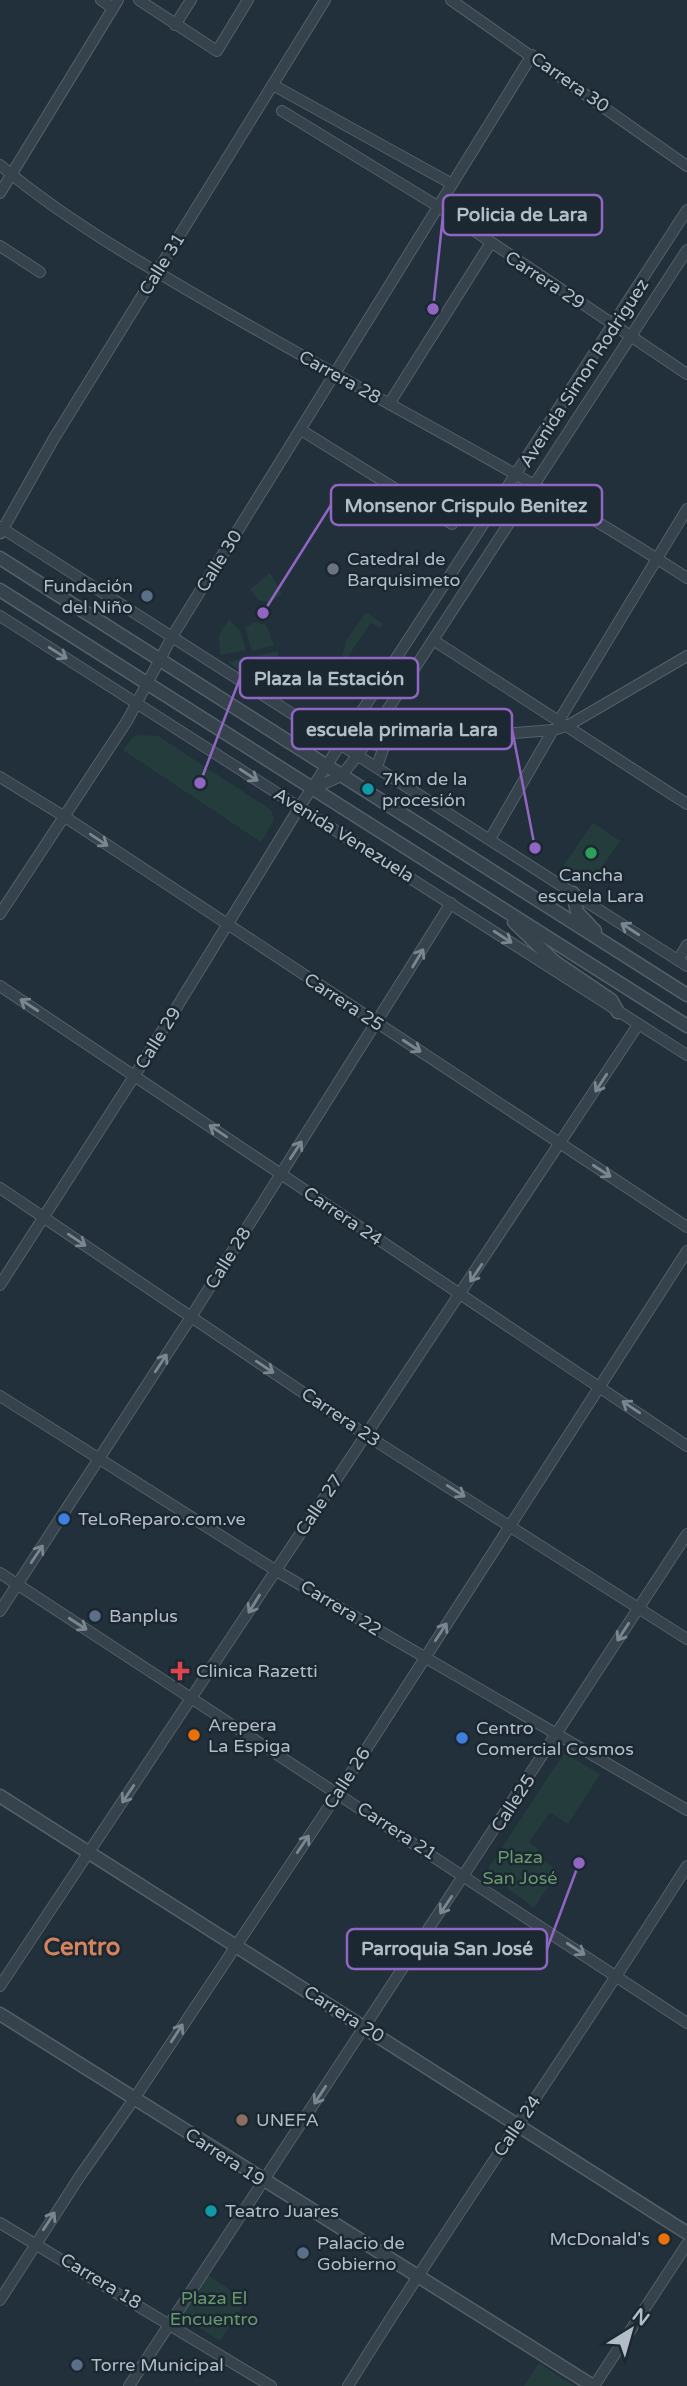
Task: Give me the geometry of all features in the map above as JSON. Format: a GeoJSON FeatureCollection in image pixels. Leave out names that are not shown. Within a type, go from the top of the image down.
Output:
{"type":"FeatureCollection","features":[{"type":"Feature","properties":{"kind":"street"},"geometry":{"type":"LineString","coordinates":[[0,193],[116,4],[101,0]]}},
{"type":"Feature","properties":{"kind":"street"},"geometry":{"type":"LineString","coordinates":[[139,0],[217,51],[248,0]]}},
{"type":"Feature","properties":{"kind":"street"},"geometry":{"type":"LineString","coordinates":[[175,25],[191,0]]}},
{"type":"Feature","properties":{"kind":"street","name":"Calle 31"},"geometry":{"type":"LineString","coordinates":[[1,529],[53,440],[325,0]]}},
{"type":"Feature","properties":{"kind":"street","name":"Carrera 30"},"geometry":{"type":"LineString","coordinates":[[451,0],[687,166]]}},
{"type":"Feature","properties":{"kind":"street","name":"Calle 30"},"geometry":{"type":"LineString","coordinates":[[0,914],[149,684],[174,636],[532,55]]}},
{"type":"Feature","properties":{"kind":"street"},"geometry":{"type":"LineString","coordinates":[[273,85],[452,184]]}},
{"type":"Feature","properties":{"kind":"street","name":"Carrera 29"},"geometry":{"type":"LineString","coordinates":[[282,111],[439,208],[687,374]]}},
{"type":"Feature","properties":{"kind":"street","name":"Carrera 28"},"geometry":{"type":"LineString","coordinates":[[0,165],[80,224],[157,272],[335,376],[519,473],[687,579]]}},
{"type":"Feature","properties":{"kind":"street","name":"Avenida Simon Rodriguez"},"geometry":{"type":"LineString","coordinates":[[312,789],[615,326],[687,211]]}},
{"type":"Feature","properties":{"kind":"street"},"geometry":{"type":"LineString","coordinates":[[389,404],[490,244]]}},
{"type":"Feature","properties":{"kind":"street"},"geometry":{"type":"LineString","coordinates":[[0,246],[40,272]]}},
{"type":"Feature","properties":{"kind":"street","name":"Avenida Simon Rodriguez"},"geometry":{"type":"LineString","coordinates":[[312,789],[341,776],[358,755],[687,250]]}},
{"type":"Feature","properties":{"kind":"street"},"geometry":{"type":"LineString","coordinates":[[301,430],[452,524]]}},
{"type":"Feature","properties":{"kind":"street"},"geometry":{"type":"LineString","coordinates":[[564,722],[687,509]]}},
{"type":"Feature","properties":{"kind":"street"},"geometry":{"type":"LineString","coordinates":[[1,529],[174,636],[682,963],[687,945]]}},
{"type":"Feature","properties":{"kind":"street"},"geometry":{"type":"LineString","coordinates":[[0,558],[687,995]]}},
{"type":"Feature","properties":{"kind":"street","name":"Avenida Venezuela"},"geometry":{"type":"LineString","coordinates":[[0,590],[687,1026]]}},
{"type":"Feature","properties":{"kind":"street","name":"Avenida Venezuela"},"geometry":{"type":"LineString","coordinates":[[0,616],[687,1055]]}},
{"type":"Feature","properties":{"kind":"street"},"geometry":{"type":"LineString","coordinates":[[433,640],[564,722],[687,804]]}},
{"type":"Feature","properties":{"kind":"street"},"geometry":{"type":"LineString","coordinates":[[490,839],[553,730],[687,656]]}},
{"type":"Feature","properties":{"kind":"street"},"geometry":{"type":"LineString","coordinates":[[366,743],[384,746],[397,742],[553,730]]}},
{"type":"Feature","properties":{"kind":"street"},"geometry":{"type":"LineString","coordinates":[[377,766],[384,746]]}},
{"type":"Feature","properties":{"kind":"street","name":"Carrera 25"},"geometry":{"type":"LineString","coordinates":[[0,778],[65,817],[687,1227]]}},
{"type":"Feature","properties":{"kind":"street","name":"Calle 29"},"geometry":{"type":"LineString","coordinates":[[0,1285],[135,1075],[312,789]]}},
{"type":"Feature","properties":{"kind":"street"},"geometry":{"type":"LineString","coordinates":[[573,893],[577,912],[596,933],[658,972],[676,988]]}},
{"type":"Feature","properties":{"kind":"street","name":"Calle 28"},"geometry":{"type":"LineString","coordinates":[[0,1611],[191,1317],[451,903]]}},
{"type":"Feature","properties":{"kind":"street"},"geometry":{"type":"LineString","coordinates":[[504,911],[555,962],[611,1000],[618,1012]]}},
{"type":"Feature","properties":{"kind":"street","name":"Carrera 24"},"geometry":{"type":"LineString","coordinates":[[0,986],[687,1446]]}},
{"type":"Feature","properties":{"kind":"street","name":"Calle 27"},"geometry":{"type":"LineString","coordinates":[[0,1986],[638,1026]]}},
{"type":"Feature","properties":{"kind":"street","name":"Carrera 23"},"geometry":{"type":"LineString","coordinates":[[0,1188],[366,1435],[687,1639]]}},
{"type":"Feature","properties":{"kind":"street","name":"Calle 26"},"geometry":{"type":"LineString","coordinates":[[0,2300],[234,1945],[338,1793],[598,1385],[687,1251]]}},
{"type":"Feature","properties":{"kind":"street","name":"Carrera 22"},"geometry":{"type":"LineString","coordinates":[[0,1396],[99,1456],[275,1570],[687,1811]]}},
{"type":"Feature","properties":{"kind":"street","name":"Calle25"},"geometry":{"type":"LineString","coordinates":[[129,2386],[466,1876],[687,1534]]}},
{"type":"Feature","properties":{"kind":"street","name":"Carrera 21"},"geometry":{"type":"LineString","coordinates":[[0,1573],[687,2023]]}},
{"type":"Feature","properties":{"kind":"street","name":"Carrera 20"},"geometry":{"type":"LineString","coordinates":[[0,1796],[687,2233]]}},
{"type":"Feature","properties":{"kind":"street","name":"Calle 24"},"geometry":{"type":"LineString","coordinates":[[348,2386],[416,2276],[618,1976],[687,1866]]}},
{"type":"Feature","properties":{"kind":"street","name":"Carrera 19"},"geometry":{"type":"LineString","coordinates":[[0,2014],[263,2182],[594,2386]]}},
{"type":"Feature","properties":{"kind":"street","name":"Carrera 18"},"geometry":{"type":"LineString","coordinates":[[0,2222],[271,2386]]}},
{"type":"Feature","properties":{"kind":"street"},"geometry":{"type":"LineString","coordinates":[[594,2386],[687,2244]]}},
{"type":"Feature","properties":{"kind":"green space"},"geometry":{"type":"Polygon","coordinates":[[[270,573],[282,594],[269,602],[258,600],[250,589],[270,573]]]}},
{"type":"Feature","properties":{"kind":"green space"},"geometry":{"type":"Polygon","coordinates":[[[366,612],[383,624],[380,628],[371,622],[339,670],[346,641],[366,612]]]}},
{"type":"Feature","properties":{"kind":"green space"},"geometry":{"type":"Polygon","coordinates":[[[229,619],[240,631],[246,650],[220,655],[219,635],[229,619]]]}},
{"type":"Feature","properties":{"kind":"green space"},"geometry":{"type":"Polygon","coordinates":[[[254,622],[266,625],[274,645],[252,651],[245,628],[254,622]]]}},
{"type":"Feature","properties":{"kind":"green space"},"geometry":{"type":"Polygon","coordinates":[[[278,651],[278,660],[243,673],[228,662],[278,651]]]}},
{"type":"Feature","properties":{"kind":"green space"},"geometry":{"type":"Polygon","coordinates":[[[158,736],[271,810],[274,819],[261,842],[123,750],[133,737],[158,736]]]}},
{"type":"Feature","properties":{"kind":"green space","name":"Cancha escuela Lara"},"geometry":{"type":"Polygon","coordinates":[[[593,823],[620,841],[590,884],[563,866],[593,823]]]}},
{"type":"Feature","properties":{"kind":"green space","name":"Plaza San José"},"geometry":{"type":"Polygon","coordinates":[[[564,1753],[600,1774],[568,1824],[550,1812],[529,1842],[544,1855],[543,1860],[558,1871],[534,1908],[486,1872],[564,1753]]]}},
{"type":"Feature","properties":{"kind":"green space","name":"Plaza El Encuentro"},"geometry":{"type":"Polygon","coordinates":[[[208,2275],[246,2301],[220,2341],[181,2316],[208,2275]]]}},
{"type":"Feature","properties":{"kind":"green space"},"geometry":{"type":"Polygon","coordinates":[[[539,2363],[574,2386],[524,2386],[539,2363]]]}},
{"type":"Feature","properties":{"kind":"place","name":"Policia de Lara"},"geometry":{"type":"Point","coordinates":[433,309]}},
{"type":"Feature","properties":{"kind":"place","name":"Catedral de Barquisimeto"},"geometry":{"type":"Point","coordinates":[333,569]}},
{"type":"Feature","properties":{"kind":"place","name":"Fundación del Niño"},"geometry":{"type":"Point","coordinates":[147,596]}},
{"type":"Feature","properties":{"kind":"place","name":"Monsenor Crispulo Benitez"},"geometry":{"type":"Point","coordinates":[263,613]}},
{"type":"Feature","properties":{"kind":"place","name":"Plaza la Estación"},"geometry":{"type":"Point","coordinates":[200,783]}},
{"type":"Feature","properties":{"kind":"place","name":"7Km de la procesión"},"geometry":{"type":"Point","coordinates":[368,789]}},
{"type":"Feature","properties":{"kind":"place","name":"escuela primaria Lara"},"geometry":{"type":"Point","coordinates":[535,848]}},
{"type":"Feature","properties":{"kind":"place","name":"Cancha escuela Lara"},"geometry":{"type":"Point","coordinates":[591,853]}},
{"type":"Feature","properties":{"kind":"place","name":"TeLoReparo.com.ve"},"geometry":{"type":"Point","coordinates":[64,1519]}},
{"type":"Feature","properties":{"kind":"place","name":"Banplus"},"geometry":{"type":"Point","coordinates":[95,1616]}},
{"type":"Feature","properties":{"kind":"place","name":"Clinica Razetti"},"geometry":{"type":"Point","coordinates":[180,1671]}},
{"type":"Feature","properties":{"kind":"place","name":"Arepera La Espiga"},"geometry":{"type":"Point","coordinates":[194,1735]}},
{"type":"Feature","properties":{"kind":"place","name":"Centro Comercial Cosmos"},"geometry":{"type":"Point","coordinates":[462,1738]}},
{"type":"Feature","properties":{"kind":"place","name":"Parroquia San José"},"geometry":{"type":"Point","coordinates":[579,1863]}},
{"type":"Feature","properties":{"kind":"place","name":"UNEFA"},"geometry":{"type":"Point","coordinates":[242,2120]}},
{"type":"Feature","properties":{"kind":"place","name":"Teatro Juares"},"geometry":{"type":"Point","coordinates":[211,2211]}},
{"type":"Feature","properties":{"kind":"place","name":"McDonald's"},"geometry":{"type":"Point","coordinates":[664,2239]}},
{"type":"Feature","properties":{"kind":"place","name":"Palacio de Gobierno"},"geometry":{"type":"Point","coordinates":[303,2253]}},
{"type":"Feature","properties":{"kind":"place","name":"Torre Municipal"},"geometry":{"type":"Point","coordinates":[77,2365]}},
{"type":"Feature","properties":{"kind":"district","name":"Centro"},"geometry":{"type":"Point","coordinates":[82,1947]}}]}
